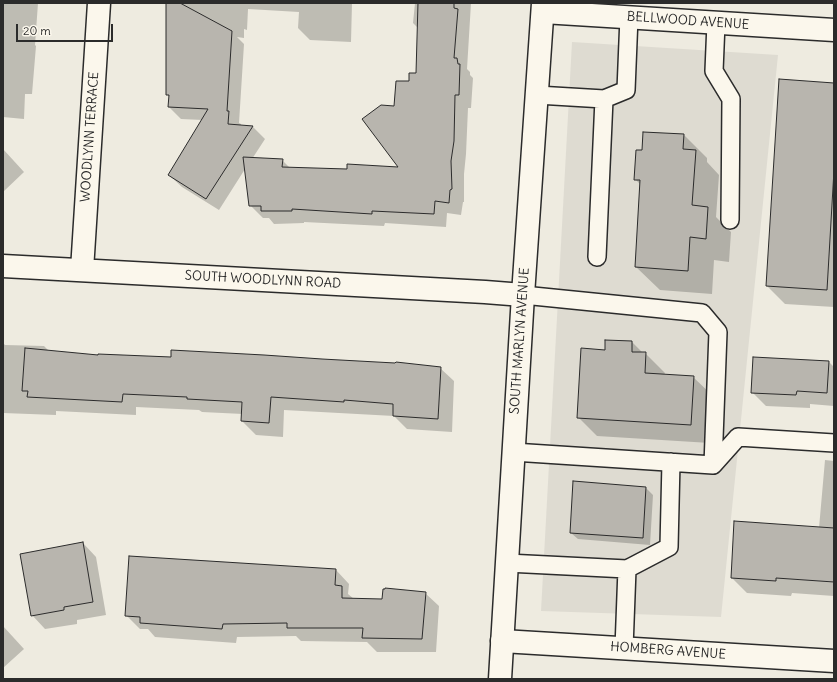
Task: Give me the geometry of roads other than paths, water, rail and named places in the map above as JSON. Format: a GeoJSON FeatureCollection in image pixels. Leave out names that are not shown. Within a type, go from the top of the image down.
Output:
{"type":"FeatureCollection","features":[{"type":"Feature","properties":{"kind":"street","name":"WOODLYNN TERRACE"},"geometry":{"type":"LineString","coordinates":[[82,270],[98,3]]}},
{"type":"Feature","properties":{"kind":"street","name":"BELLWOOD AVENUE"},"geometry":{"type":"LineString","coordinates":[[543,7],[630,17],[834,30]]}},
{"type":"Feature","properties":{"kind":"street","name":"SOUTH MARLYN AVENUE"},"geometry":{"type":"LineString","coordinates":[[500,679],[523,295],[543,7]]}},
{"type":"Feature","properties":{"kind":"street","name":"SOUTH WOODLYNN ROAD"},"geometry":{"type":"LineString","coordinates":[[3,266],[523,295]]}},
{"type":"Feature","properties":{"kind":"street","name":"HOMBERG AVENUE"},"geometry":{"type":"LineString","coordinates":[[502,641],[834,661]]}},
{"type":"Feature","properties":{"kind":"lane"},"geometry":{"type":"LineString","coordinates":[[537,95],[604,99],[626,90],[630,17]]}},
{"type":"Feature","properties":{"kind":"lane"},"geometry":{"type":"LineString","coordinates":[[716,22],[714,71],[731,99],[730,220]]}},
{"type":"Feature","properties":{"kind":"lane"},"geometry":{"type":"LineString","coordinates":[[597,257],[604,99]]}},
{"type":"Feature","properties":{"kind":"lane"},"geometry":{"type":"LineString","coordinates":[[523,295],[702,313],[718,332],[712,465]]}},
{"type":"Feature","properties":{"kind":"lane"},"geometry":{"type":"LineString","coordinates":[[712,465],[738,438],[834,443]]}},
{"type":"Feature","properties":{"kind":"lane"},"geometry":{"type":"LineString","coordinates":[[513,452],[712,465]]}},
{"type":"Feature","properties":{"kind":"lane"},"geometry":{"type":"LineString","coordinates":[[507,563],[626,569],[669,547],[671,462]]}},
{"type":"Feature","properties":{"kind":"lane"},"geometry":{"type":"LineString","coordinates":[[624,648],[626,569]]}}]}
